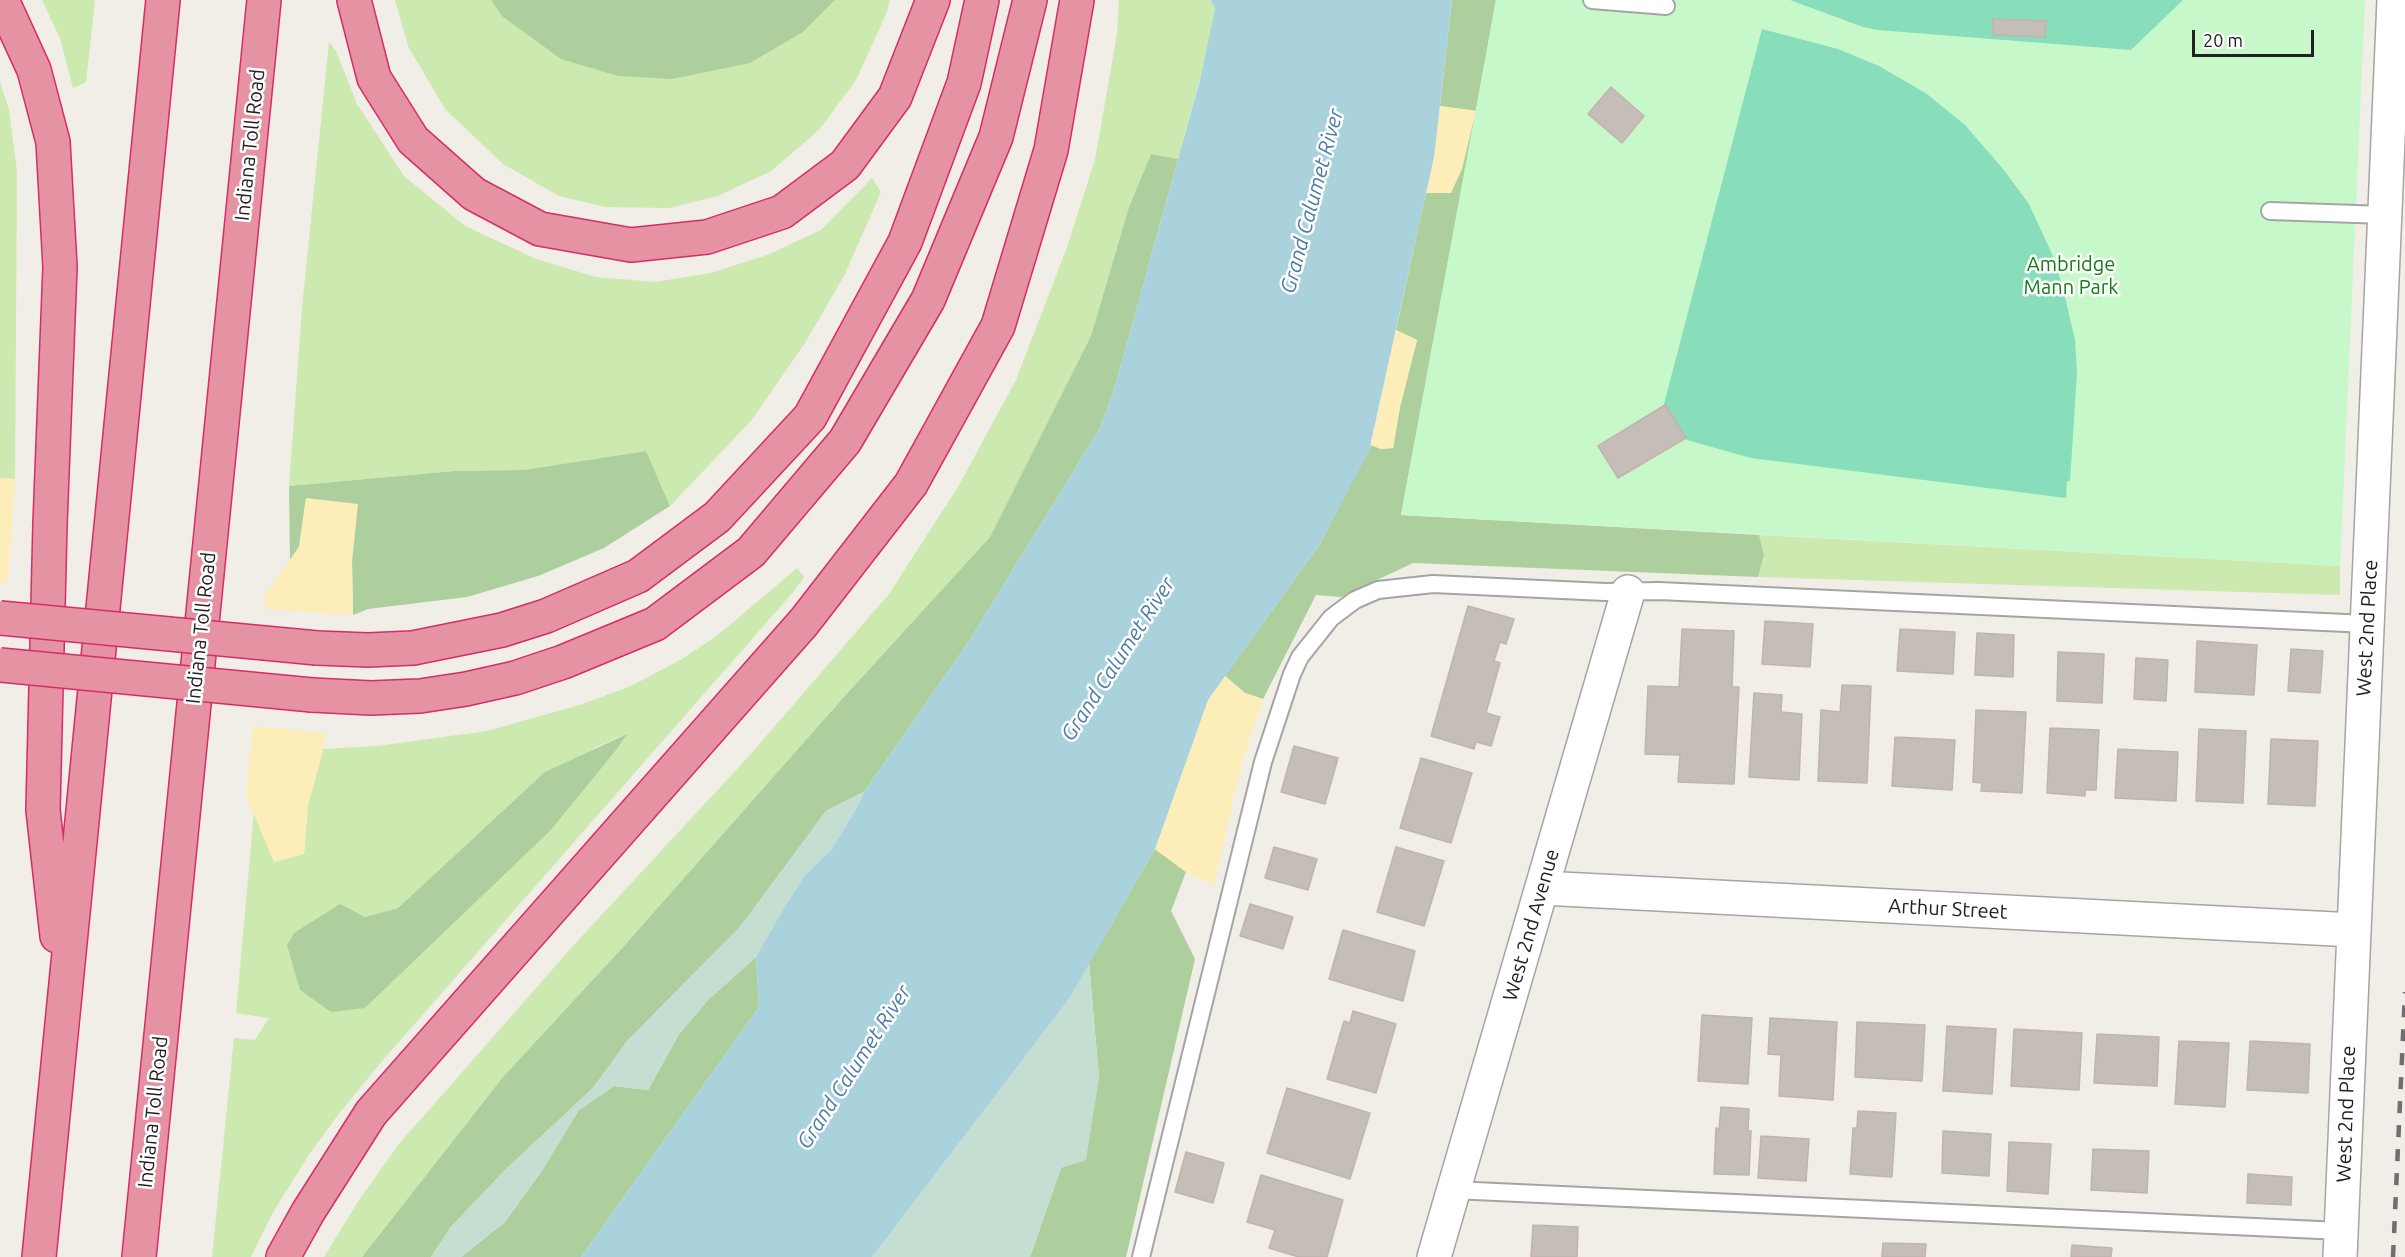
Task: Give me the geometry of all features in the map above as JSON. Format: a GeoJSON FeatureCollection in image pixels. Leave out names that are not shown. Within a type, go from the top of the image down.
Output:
{"type":"FeatureCollection","features":[{"type":"Feature","properties":{"kind":"highway"},"geometry":{"type":"LineString","coordinates":[[2,0],[34,70],[53,142],[60,267],[50,524],[43,810],[64,1003]]}},
{"type":"Feature","properties":{"kind":"highway"},"geometry":{"type":"LineString","coordinates":[[39,1257],[163,0]]}},
{"type":"Feature","properties":{"kind":"highway","name":"Indiana Toll Road"},"geometry":{"type":"LineString","coordinates":[[139,1257],[264,0]]}},
{"type":"Feature","properties":{"kind":"highway"},"geometry":{"type":"LineString","coordinates":[[354,0],[374,78],[412,140],[474,194],[540,229],[631,246],[707,237],[782,212],[845,165],[896,97],[933,0]]}},
{"type":"Feature","properties":{"kind":"highway"},"geometry":{"type":"LineString","coordinates":[[0,618],[368,651],[413,648],[502,630],[546,616],[638,576],[717,517],[810,417],[905,242],[964,83],[982,0]]}},
{"type":"Feature","properties":{"kind":"highway"},"geometry":{"type":"LineString","coordinates":[[0,665],[312,695],[371,698],[420,696],[466,689],[525,675],[655,624],[751,552],[844,441],[928,300],[996,137],[1030,0]]}},
{"type":"Feature","properties":{"kind":"highway"},"geometry":{"type":"LineString","coordinates":[[283,1257],[308,1212],[371,1113],[804,622],[912,484],[998,326],[1051,150],[1077,0]]}},
{"type":"Feature","properties":{"kind":"street","name":"West 2nd Place"},"geometry":{"type":"LineString","coordinates":[[2340,1244],[2394,0]]}},
{"type":"Feature","properties":{"kind":"street","name":"West 2nd Avenue"},"geometry":{"type":"LineString","coordinates":[[1434,1257],[1628,592]]}},
{"type":"Feature","properties":{"kind":"street","name":"Arthur Street"},"geometry":{"type":"LineString","coordinates":[[1542,888],[2354,930]]}},
{"type":"Feature","properties":{"kind":"lane"},"geometry":{"type":"LineString","coordinates":[[1592,0],[1666,6]]}},
{"type":"Feature","properties":{"kind":"lane"},"geometry":{"type":"LineString","coordinates":[[2270,211],[2385,215]]}},
{"type":"Feature","properties":{"kind":"lane"},"geometry":{"type":"LineString","coordinates":[[1141,1257],[1263,762],[1292,674],[1311,642],[1331,618],[1355,600],[1378,590],[1433,584],[1628,592],[1659,591],[2367,624]]}},
{"type":"Feature","properties":{"kind":"lane"},"geometry":{"type":"LineString","coordinates":[[1453,1190],[2340,1244]]}},
{"type":"Feature","properties":{"kind":"green space"},"geometry":{"type":"Polygon","coordinates":[[[42,0],[95,0],[86,82],[73,88],[60,38],[42,0]]]}},
{"type":"Feature","properties":{"kind":"green space"},"geometry":{"type":"Polygon","coordinates":[[[395,0],[491,0],[502,16],[803,32],[835,0],[890,0],[887,12],[856,80],[819,130],[771,171],[718,196],[669,208],[605,207],[559,196],[503,164],[445,109],[408,46],[395,0]]]}},
{"type":"Feature","properties":{"kind":"green space"},"geometry":{"type":"Polygon","coordinates":[[[491,0],[835,0],[803,32],[750,63],[672,79],[618,76],[561,59],[502,16],[491,0]]]}},
{"type":"Feature","properties":{"kind":"green space"},"geometry":{"type":"Polygon","coordinates":[[[1119,0],[1211,0],[1215,9],[1206,56],[1178,159],[1151,154],[1129,207],[1091,336],[990,537],[843,698],[624,946],[503,1077],[362,1257],[324,1257],[359,1200],[399,1144],[573,946],[750,755],[889,594],[958,487],[1016,380],[1066,250],[1095,160],[1117,34],[1119,0]]]}},
{"type":"Feature","properties":{"kind":"green space"},"geometry":{"type":"Polygon","coordinates":[[[1452,0],[1496,0],[1476,111],[1440,106],[1452,0]]]}},
{"type":"Feature","properties":{"kind":"green space","name":"Ambridge Mann Park"},"geometry":{"type":"Polygon","coordinates":[[[1496,0],[2365,0],[2340,566],[1401,515],[1496,0]]]}},
{"type":"Feature","properties":{"kind":"green space"},"geometry":{"type":"Polygon","coordinates":[[[1790,0],[2183,0],[2131,50],[1877,30],[1790,0]]]}},
{"type":"Feature","properties":{"kind":"green space"},"geometry":{"type":"Polygon","coordinates":[[[1762,29],[1838,49],[1879,66],[1927,94],[1965,125],[2003,169],[2029,204],[2052,254],[2062,284],[2075,340],[2077,373],[2070,481],[2067,481],[2066,498],[1751,458],[1687,440],[1664,404],[1762,29]]]}},
{"type":"Feature","properties":{"kind":"green space"},"geometry":{"type":"Polygon","coordinates":[[[329,42],[336,51],[357,104],[404,176],[465,226],[536,259],[596,277],[655,282],[711,273],[767,255],[821,230],[872,178],[881,192],[844,276],[805,343],[751,421],[670,506],[646,451],[524,470],[455,471],[289,486],[302,308],[329,42]]]}},
{"type":"Feature","properties":{"kind":"green space"},"geometry":{"type":"Polygon","coordinates":[[[0,82],[9,110],[17,171],[15,479],[0,478],[0,82]]]}},
{"type":"Feature","properties":{"kind":"green space"},"geometry":{"type":"Polygon","coordinates":[[[1476,111],[1401,515],[1759,535],[1764,555],[1758,577],[1413,563],[1341,597],[1316,595],[1263,699],[1245,693],[1225,676],[1320,544],[1371,445],[1381,449],[1393,448],[1400,407],[1417,340],[1396,330],[1426,193],[1451,193],[1476,111]]]}},
{"type":"Feature","properties":{"kind":"green space"},"geometry":{"type":"Polygon","coordinates":[[[1151,154],[1178,159],[1116,383],[1100,428],[969,641],[864,792],[826,811],[740,927],[628,1040],[593,1088],[504,1171],[450,1228],[431,1257],[362,1257],[503,1077],[624,946],[843,698],[990,537],[1091,336],[1129,207],[1151,154]]]}},
{"type":"Feature","properties":{"kind":"green space"},"geometry":{"type":"Polygon","coordinates":[[[646,451],[670,506],[604,548],[538,576],[467,597],[368,609],[353,615],[352,562],[306,499],[299,547],[290,560],[289,486],[455,471],[524,470],[646,451]]]}},
{"type":"Feature","properties":{"kind":"green space"},"geometry":{"type":"Polygon","coordinates":[[[1759,535],[2340,566],[2340,595],[1758,577],[1764,555],[1759,535]]]}},
{"type":"Feature","properties":{"kind":"green space"},"geometry":{"type":"Polygon","coordinates":[[[797,568],[804,577],[341,1111],[308,1156],[272,1214],[251,1257],[212,1257],[234,1038],[255,1040],[269,1018],[236,1013],[254,812],[274,862],[304,854],[308,805],[323,749],[378,746],[487,731],[583,704],[633,685],[682,659],[718,635],[797,568]],[[626,734],[594,748],[473,839],[398,908],[365,917],[339,904],[365,1008],[551,830],[617,749],[626,734]]]}},
{"type":"Feature","properties":{"kind":"green space"},"geometry":{"type":"Polygon","coordinates":[[[627,734],[551,830],[365,1008],[331,1012],[300,990],[287,945],[294,933],[340,904],[365,917],[398,908],[545,772],[627,734]]]}},
{"type":"Feature","properties":{"kind":"green space"},"geometry":{"type":"Polygon","coordinates":[[[864,792],[832,849],[804,876],[756,957],[709,999],[679,1034],[648,1090],[614,1086],[579,1110],[541,1172],[505,1222],[461,1257],[431,1257],[450,1228],[504,1171],[593,1088],[628,1040],[740,927],[826,811],[864,792]]]}},
{"type":"Feature","properties":{"kind":"green space"},"geometry":{"type":"Polygon","coordinates":[[[1155,849],[1186,872],[1171,911],[1195,959],[1126,1257],[1030,1257],[1061,1168],[1099,1078],[1089,963],[1155,849]]]}},
{"type":"Feature","properties":{"kind":"green space"},"geometry":{"type":"Polygon","coordinates":[[[756,957],[759,1007],[581,1257],[461,1257],[505,1222],[541,1172],[579,1110],[614,1086],[648,1090],[679,1034],[709,999],[756,957]]]}},
{"type":"Feature","properties":{"kind":"green space"},"geometry":{"type":"Polygon","coordinates":[[[1089,963],[1099,1078],[1086,1160],[1061,1168],[1030,1257],[872,1257],[1069,999],[1089,963]]]}},
{"type":"Feature","properties":{"kind":"sand"},"geometry":{"type":"Polygon","coordinates":[[[1440,106],[1476,111],[1462,169],[1451,193],[1426,193],[1434,157],[1440,106]]]}},
{"type":"Feature","properties":{"kind":"sand"},"geometry":{"type":"Polygon","coordinates":[[[1396,330],[1417,340],[1400,407],[1393,448],[1381,449],[1371,445],[1396,330]]]}},
{"type":"Feature","properties":{"kind":"sand"},"geometry":{"type":"Polygon","coordinates":[[[0,478],[15,479],[8,583],[0,582],[0,478]]]}},
{"type":"Feature","properties":{"kind":"sand"},"geometry":{"type":"Polygon","coordinates":[[[306,498],[358,504],[352,562],[353,615],[265,609],[266,593],[299,547],[306,498]]]}},
{"type":"Feature","properties":{"kind":"sand"},"geometry":{"type":"Polygon","coordinates":[[[1225,676],[1245,693],[1263,699],[1243,758],[1214,885],[1186,872],[1155,849],[1208,700],[1225,676]]]}},
{"type":"Feature","properties":{"kind":"sand"},"geometry":{"type":"Polygon","coordinates":[[[253,726],[325,733],[321,759],[308,805],[304,854],[274,862],[246,796],[253,726]]]}},
{"type":"Feature","properties":{"kind":"water","name":"Grand Calumet River"},"geometry":{"type":"Polygon","coordinates":[[[1211,0],[1452,0],[1434,157],[1369,451],[1320,544],[1208,700],[1155,849],[1069,999],[872,1257],[581,1257],[759,1007],[756,957],[779,917],[804,876],[832,849],[864,792],[969,641],[1100,428],[1116,383],[1200,80],[1215,9],[1211,0]]]}},
{"type":"Feature","properties":{"kind":"building"},"geometry":{"type":"Polygon","coordinates":[[[1993,19],[2046,21],[2045,37],[1993,35],[1993,19]]]}},
{"type":"Feature","properties":{"kind":"building"},"geometry":{"type":"Polygon","coordinates":[[[1611,87],[1644,116],[1622,143],[1588,114],[1611,87]]]}},
{"type":"Feature","properties":{"kind":"building"},"geometry":{"type":"Polygon","coordinates":[[[1665,405],[1686,438],[1618,478],[1598,446],[1665,405]]]}},
{"type":"Feature","properties":{"kind":"building"},"geometry":{"type":"Polygon","coordinates":[[[1468,606],[1514,619],[1506,644],[1500,642],[1494,661],[1500,663],[1486,713],[1500,717],[1491,746],[1476,742],[1474,749],[1431,736],[1468,606]]]}},
{"type":"Feature","properties":{"kind":"building"},"geometry":{"type":"Polygon","coordinates":[[[1765,621],[1813,624],[1810,667],[1762,664],[1765,621]]]}},
{"type":"Feature","properties":{"kind":"building"},"geometry":{"type":"Polygon","coordinates":[[[1682,629],[1734,631],[1732,687],[1739,687],[1734,784],[1678,782],[1680,755],[1645,754],[1648,686],[1679,687],[1682,629]]]}},
{"type":"Feature","properties":{"kind":"building"},"geometry":{"type":"Polygon","coordinates":[[[1900,629],[1955,632],[1953,674],[1897,671],[1900,629]]]}},
{"type":"Feature","properties":{"kind":"building"},"geometry":{"type":"Polygon","coordinates":[[[1977,633],[2014,635],[2013,677],[1975,675],[1977,633]]]}},
{"type":"Feature","properties":{"kind":"building"},"geometry":{"type":"Polygon","coordinates":[[[2197,641],[2257,645],[2254,695],[2195,692],[2197,641]]]}},
{"type":"Feature","properties":{"kind":"building"},"geometry":{"type":"Polygon","coordinates":[[[2291,649],[2323,651],[2320,693],[2288,691],[2291,649]]]}},
{"type":"Feature","properties":{"kind":"building"},"geometry":{"type":"Polygon","coordinates":[[[2058,652],[2104,654],[2102,703],[2057,701],[2058,652]]]}},
{"type":"Feature","properties":{"kind":"building"},"geometry":{"type":"Polygon","coordinates":[[[2136,658],[2168,660],[2166,701],[2134,699],[2136,658]]]}},
{"type":"Feature","properties":{"kind":"building"},"geometry":{"type":"Polygon","coordinates":[[[1842,685],[1871,686],[1867,783],[1818,781],[1821,710],[1840,712],[1842,685]]]}},
{"type":"Feature","properties":{"kind":"building"},"geometry":{"type":"Polygon","coordinates":[[[1754,693],[1782,695],[1781,712],[1802,714],[1799,780],[1749,777],[1754,693]]]}},
{"type":"Feature","properties":{"kind":"building"},"geometry":{"type":"Polygon","coordinates":[[[1976,710],[2026,712],[2022,793],[1981,791],[1982,783],[1973,782],[1976,710]]]}},
{"type":"Feature","properties":{"kind":"building"},"geometry":{"type":"Polygon","coordinates":[[[2050,728],[2099,730],[2096,790],[2085,790],[2085,796],[2047,793],[2050,728]]]}},
{"type":"Feature","properties":{"kind":"building"},"geometry":{"type":"Polygon","coordinates":[[[2199,729],[2246,731],[2243,803],[2196,801],[2199,729]]]}},
{"type":"Feature","properties":{"kind":"building"},"geometry":{"type":"Polygon","coordinates":[[[1895,737],[1955,740],[1952,790],[1892,786],[1895,737]]]}},
{"type":"Feature","properties":{"kind":"building"},"geometry":{"type":"Polygon","coordinates":[[[2271,739],[2318,741],[2315,806],[2268,804],[2271,739]]]}},
{"type":"Feature","properties":{"kind":"building"},"geometry":{"type":"Polygon","coordinates":[[[1294,746],[1338,758],[1325,804],[1281,792],[1294,746]]]}},
{"type":"Feature","properties":{"kind":"building"},"geometry":{"type":"Polygon","coordinates":[[[2118,749],[2178,752],[2176,801],[2115,798],[2118,749]]]}},
{"type":"Feature","properties":{"kind":"building"},"geometry":{"type":"Polygon","coordinates":[[[1421,758],[1472,773],[1451,843],[1400,828],[1421,758]]]}},
{"type":"Feature","properties":{"kind":"building"},"geometry":{"type":"Polygon","coordinates":[[[1274,847],[1317,859],[1308,890],[1265,878],[1274,847]]]}},
{"type":"Feature","properties":{"kind":"building"},"geometry":{"type":"Polygon","coordinates":[[[1396,847],[1444,861],[1424,926],[1377,912],[1396,847]]]}},
{"type":"Feature","properties":{"kind":"building"},"geometry":{"type":"Polygon","coordinates":[[[1250,904],[1293,917],[1283,949],[1240,936],[1250,904]]]}},
{"type":"Feature","properties":{"kind":"building"},"geometry":{"type":"Polygon","coordinates":[[[1343,930],[1415,951],[1403,1001],[1329,979],[1343,930]]]}},
{"type":"Feature","properties":{"kind":"building"},"geometry":{"type":"Polygon","coordinates":[[[1353,1011],[1396,1024],[1376,1093],[1327,1079],[1344,1021],[1350,1023],[1353,1011]]]}},
{"type":"Feature","properties":{"kind":"building"},"geometry":{"type":"Polygon","coordinates":[[[1702,1015],[1752,1018],[1748,1084],[1698,1081],[1702,1015]]]}},
{"type":"Feature","properties":{"kind":"building"},"geometry":{"type":"Polygon","coordinates":[[[1770,1018],[1837,1022],[1833,1100],[1779,1096],[1781,1055],[1768,1054],[1770,1018]]]}},
{"type":"Feature","properties":{"kind":"building"},"geometry":{"type":"Polygon","coordinates":[[[1857,1022],[1925,1025],[1922,1081],[1855,1077],[1857,1022]]]}},
{"type":"Feature","properties":{"kind":"building"},"geometry":{"type":"Polygon","coordinates":[[[1947,1026],[1996,1029],[1992,1094],[1943,1091],[1947,1026]]]}},
{"type":"Feature","properties":{"kind":"building"},"geometry":{"type":"Polygon","coordinates":[[[2014,1029],[2082,1033],[2079,1090],[2011,1086],[2014,1029]]]}},
{"type":"Feature","properties":{"kind":"building"},"geometry":{"type":"Polygon","coordinates":[[[2097,1034],[2159,1037],[2157,1086],[2094,1083],[2097,1034]]]}},
{"type":"Feature","properties":{"kind":"building"},"geometry":{"type":"Polygon","coordinates":[[[2179,1041],[2229,1043],[2225,1107],[2175,1104],[2179,1041]]]}},
{"type":"Feature","properties":{"kind":"building"},"geometry":{"type":"Polygon","coordinates":[[[2250,1041],[2310,1044],[2308,1093],[2247,1090],[2250,1041]]]}},
{"type":"Feature","properties":{"kind":"building"},"geometry":{"type":"Polygon","coordinates":[[[1287,1088],[1370,1113],[1350,1179],[1267,1153],[1287,1088]]]}},
{"type":"Feature","properties":{"kind":"building"},"geometry":{"type":"Polygon","coordinates":[[[1721,1107],[1749,1109],[1748,1131],[1751,1131],[1749,1175],[1714,1174],[1716,1128],[1719,1129],[1721,1107]]]}},
{"type":"Feature","properties":{"kind":"building"},"geometry":{"type":"Polygon","coordinates":[[[1858,1111],[1896,1113],[1892,1177],[1850,1174],[1853,1128],[1857,1128],[1858,1111]]]}},
{"type":"Feature","properties":{"kind":"building"},"geometry":{"type":"Polygon","coordinates":[[[1943,1131],[1991,1134],[1989,1176],[1942,1173],[1943,1131]]]}},
{"type":"Feature","properties":{"kind":"building"},"geometry":{"type":"Polygon","coordinates":[[[1761,1136],[1809,1139],[1806,1181],[1758,1178],[1761,1136]]]}},
{"type":"Feature","properties":{"kind":"building"},"geometry":{"type":"Polygon","coordinates":[[[2009,1142],[2051,1144],[2048,1194],[2007,1191],[2009,1142]]]}},
{"type":"Feature","properties":{"kind":"building"},"geometry":{"type":"Polygon","coordinates":[[[2093,1149],[2149,1151],[2147,1193],[2091,1190],[2093,1149]]]}},
{"type":"Feature","properties":{"kind":"building"},"geometry":{"type":"Polygon","coordinates":[[[1186,1152],[1224,1163],[1213,1203],[1175,1192],[1186,1152]]]}},
{"type":"Feature","properties":{"kind":"building"},"geometry":{"type":"Polygon","coordinates":[[[2248,1174],[2292,1177],[2291,1205],[2247,1203],[2248,1174]]]}},
{"type":"Feature","properties":{"kind":"building"},"geometry":{"type":"Polygon","coordinates":[[[1261,1175],[1343,1200],[1327,1257],[1299,1257],[1269,1248],[1275,1230],[1247,1222],[1261,1175]]]}},
{"type":"Feature","properties":{"kind":"building"},"geometry":{"type":"Polygon","coordinates":[[[1533,1225],[1578,1227],[1577,1257],[1531,1257],[1533,1225]]]}},
{"type":"Feature","properties":{"kind":"building"},"geometry":{"type":"Polygon","coordinates":[[[1883,1243],[1926,1244],[1925,1257],[1882,1257],[1883,1243]]]}},
{"type":"Feature","properties":{"kind":"building"},"geometry":{"type":"Polygon","coordinates":[[[2072,1245],[2112,1248],[2111,1257],[2071,1257],[2072,1245]]]}},
{"type":"Feature","properties":{"kind":"railway"},"geometry":{"type":"LineString","coordinates":[[2393,1257],[2405,992]]}}]}
